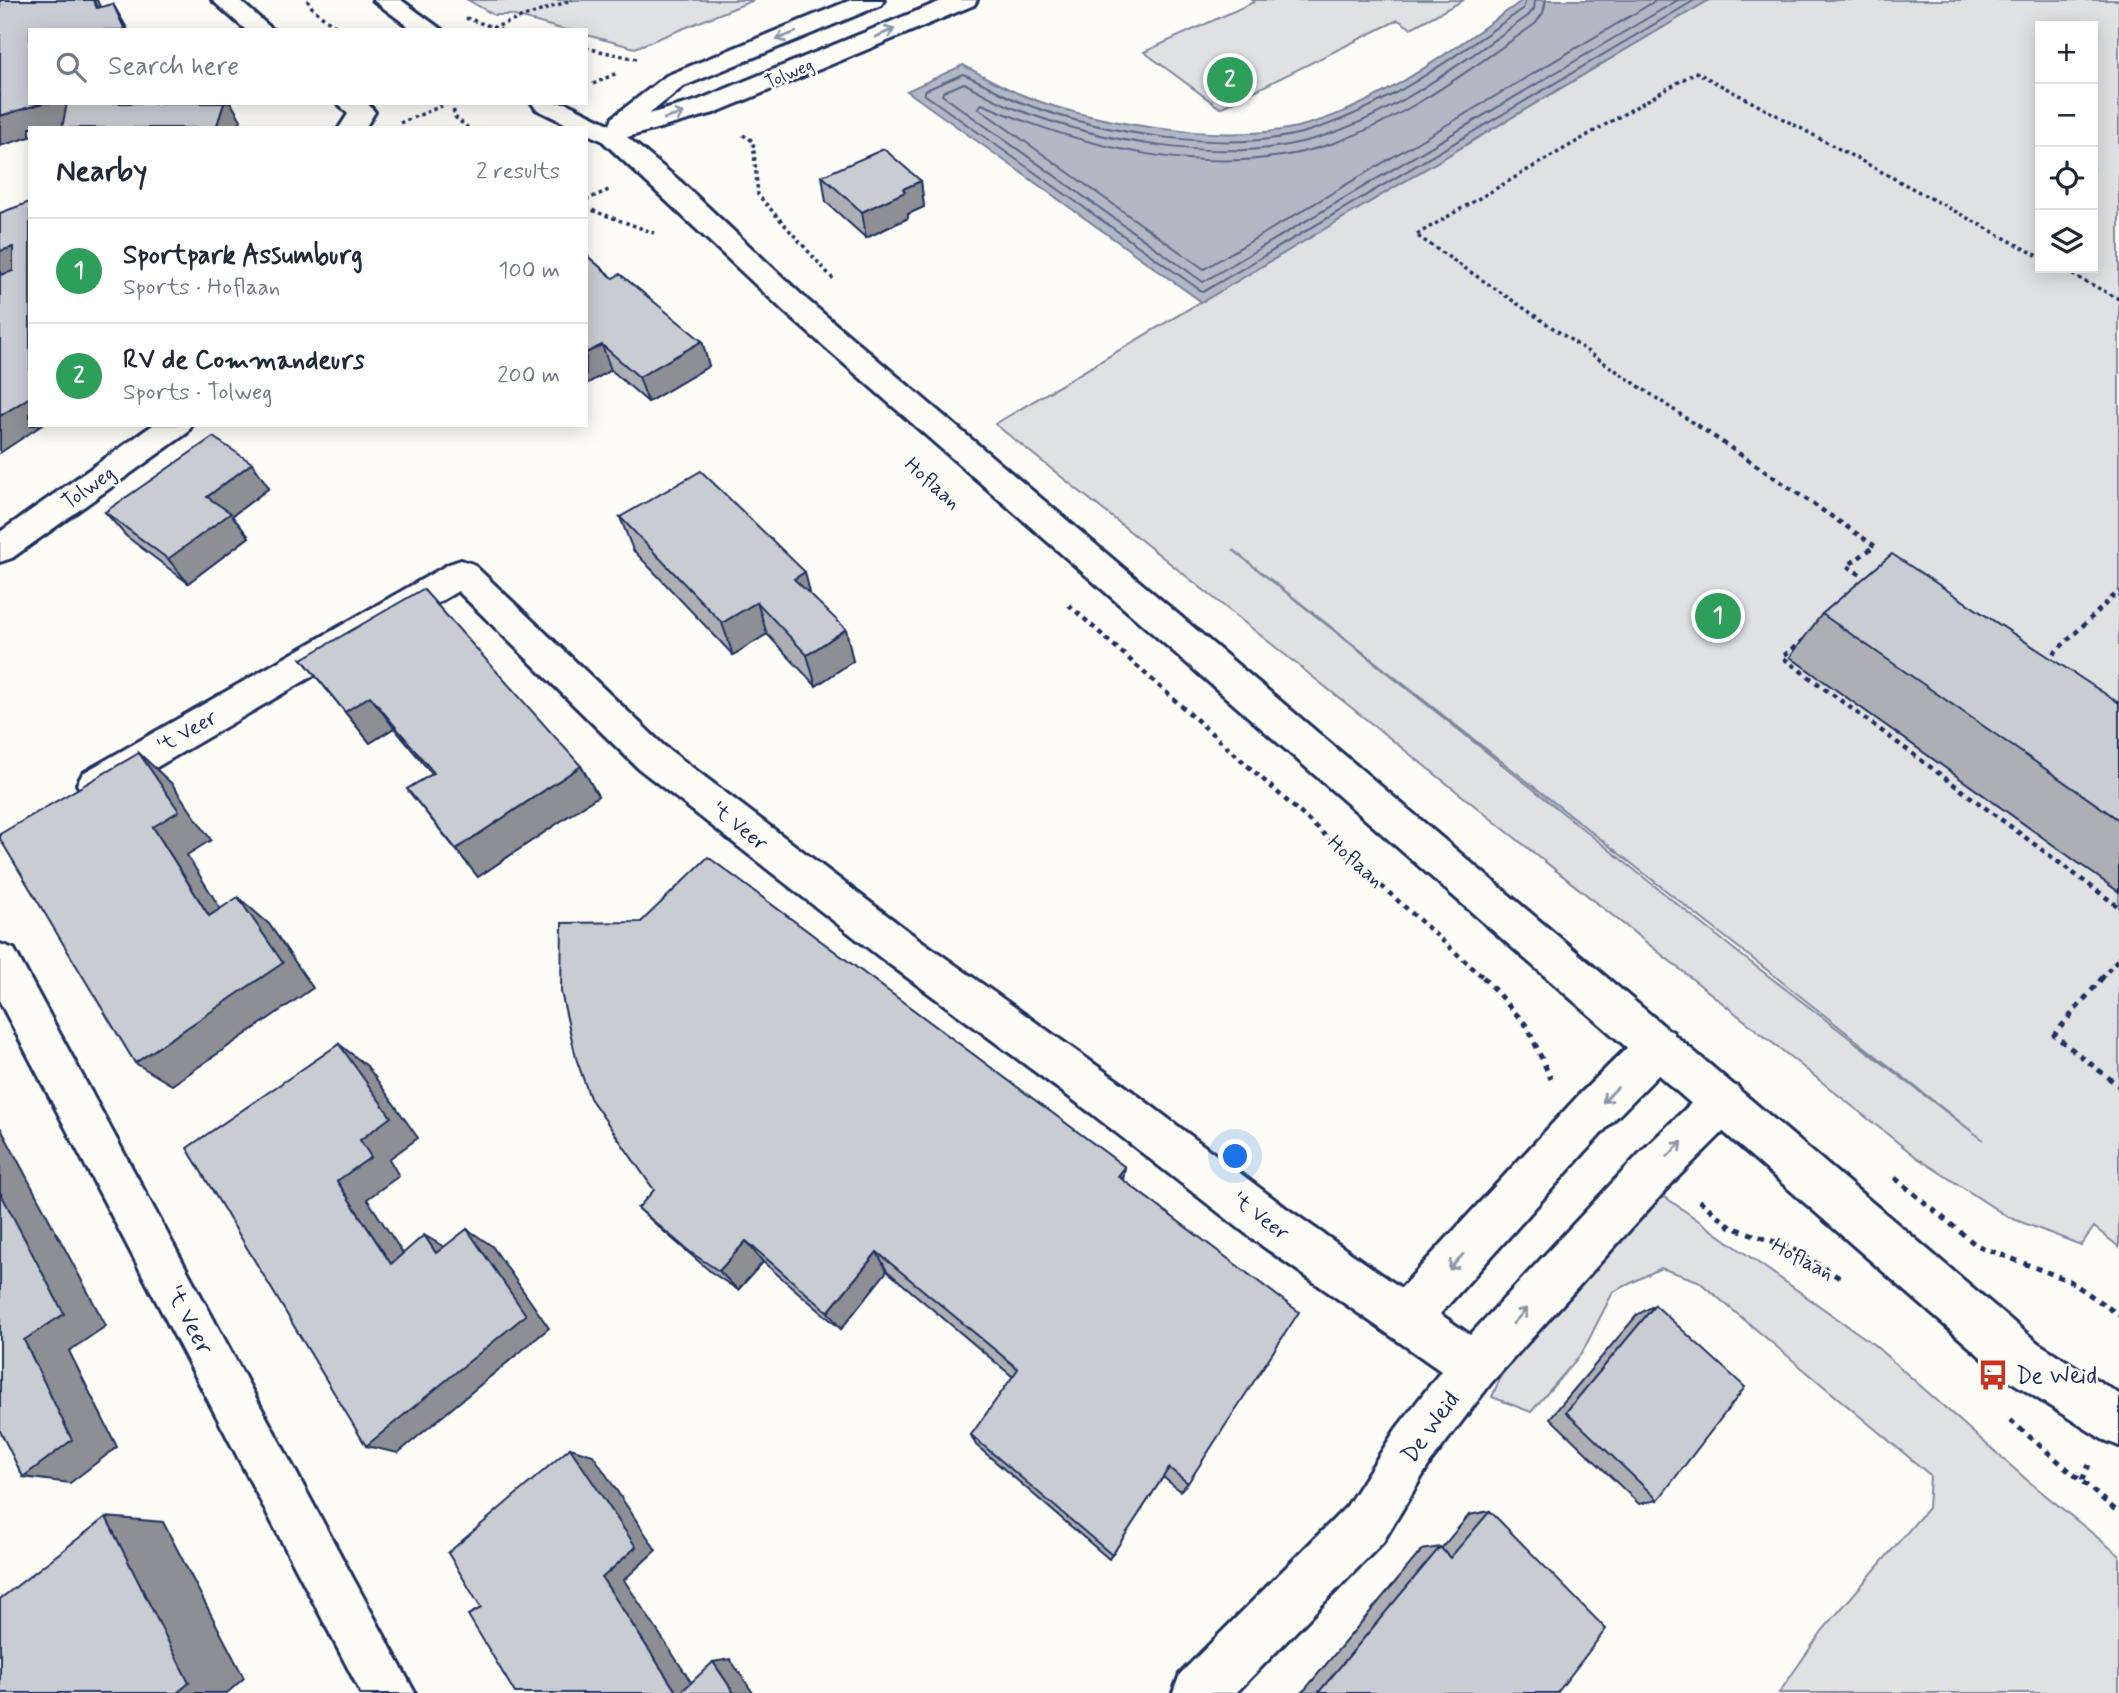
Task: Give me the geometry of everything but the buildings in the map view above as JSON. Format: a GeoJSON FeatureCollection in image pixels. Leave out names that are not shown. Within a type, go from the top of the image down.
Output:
{"type":"FeatureCollection","features":[{"type":"Feature","properties":{"kind":"street"},"geometry":{"type":"LineString","coordinates":[[224,0],[259,28]]}},
{"type":"Feature","properties":{"kind":"street"},"geometry":{"type":"LineString","coordinates":[[385,0],[427,28]]}},
{"type":"Feature","properties":{"kind":"street","name":"Tolweg"},"geometry":{"type":"LineString","coordinates":[[597,142],[675,81],[872,0]]}},
{"type":"Feature","properties":{"kind":"street","name":"Tolweg"},"geometry":{"type":"LineString","coordinates":[[597,142],[705,107],[965,0]]}},
{"type":"Feature","properties":{"kind":"street"},"geometry":{"type":"LineString","coordinates":[[353,105],[362,112],[353,126]]}},
{"type":"Feature","properties":{"kind":"street"},"geometry":{"type":"LineString","coordinates":[[548,105],[576,126]]}},
{"type":"Feature","properties":{"kind":"street"},"geometry":{"type":"LineString","coordinates":[[597,142],[670,187],[796,306],[2021,1360],[2116,1413]]}},
{"type":"Feature","properties":{"kind":"street","name":"Tolweg"},"geometry":{"type":"LineString","coordinates":[[0,549],[173,427]]}},
{"type":"Feature","properties":{"kind":"street","name":"'t Veer"},"geometry":{"type":"LineString","coordinates":[[67,802],[461,573],[651,757],[895,946],[1106,1098],[1270,1224],[1474,1366]]}},
{"type":"Feature","properties":{"kind":"street","name":"'t Veer"},"geometry":{"type":"LineString","coordinates":[[0,962],[377,1688]]}},
{"type":"Feature","properties":{"kind":"street"},"geometry":{"type":"LineString","coordinates":[[1405,1318],[1593,1111],[1658,1046]]}},
{"type":"Feature","properties":{"kind":"street","name":"De Weid"},"geometry":{"type":"LineString","coordinates":[[1199,1693],[1365,1524],[1413,1446],[1474,1366],[1658,1166],[1723,1102]]}},
{"type":"Feature","properties":{"kind":"path"},"geometry":{"type":"LineString","coordinates":[[307,0],[313,9],[337,28]]}},
{"type":"Feature","properties":{"kind":"path"},"geometry":{"type":"LineString","coordinates":[[492,28],[572,0]]}},
{"type":"Feature","properties":{"kind":"path"},"geometry":{"type":"LineString","coordinates":[[588,48],[644,61]]}},
{"type":"Feature","properties":{"kind":"path"},"geometry":{"type":"LineString","coordinates":[[1863,591],[1873,583],[1847,566],[1875,546],[1416,236],[1696,72],[2035,254]]}},
{"type":"Feature","properties":{"kind":"path"},"geometry":{"type":"LineString","coordinates":[[395,126],[446,105]]}},
{"type":"Feature","properties":{"kind":"path"},"geometry":{"type":"LineString","coordinates":[[452,105],[455,117],[466,126]]}},
{"type":"Feature","properties":{"kind":"path"},"geometry":{"type":"LineString","coordinates":[[588,209],[660,235]]}},
{"type":"Feature","properties":{"kind":"path"},"geometry":{"type":"LineString","coordinates":[[2070,273],[2119,299]]}},
{"type":"Feature","properties":{"kind":"path"},"geometry":{"type":"LineString","coordinates":[[2042,665],[2119,592]]}},
{"type":"Feature","properties":{"kind":"path","name":"Hoflaan"},"geometry":{"type":"LineString","coordinates":[[1067,603],[1471,964],[1527,1026],[1551,1079],[1593,1111]]}},
{"type":"Feature","properties":{"kind":"path"},"geometry":{"type":"LineString","coordinates":[[1812,632],[1783,657],[2119,907]]}},
{"type":"Feature","properties":{"kind":"path"},"geometry":{"type":"LineString","coordinates":[[2119,958],[2054,1035],[2119,1086]]}},
{"type":"Feature","properties":{"kind":"path","name":"Hoflaan"},"geometry":{"type":"LineString","coordinates":[[1658,1166],[1731,1227],[1790,1247],[1844,1281]]}},
{"type":"Feature","properties":{"kind":"path"},"geometry":{"type":"LineString","coordinates":[[1891,1175],[1976,1245],[2070,1281],[2119,1315]]}},
{"type":"Feature","properties":{"kind":"path"},"geometry":{"type":"LineString","coordinates":[[2000,1411],[2119,1513]]}},
{"type":"Feature","properties":{"kind":"shaded area"},"geometry":{"type":"Polygon","coordinates":[[[468,0],[754,0],[635,48],[588,36],[588,28],[558,28],[511,15],[494,15],[468,0]]]}},
{"type":"Feature","properties":{"kind":"shaded area"},"geometry":{"type":"Polygon","coordinates":[[[1252,0],[1464,0],[1411,28],[1398,20],[1220,108],[1144,52],[1254,2],[1252,0]]]}},
{"type":"Feature","properties":{"kind":"shaded area"},"geometry":{"type":"Polygon","coordinates":[[[1709,0],[2119,0],[2119,1247],[2094,1227],[2081,1245],[2008,1217],[1916,1157],[995,424],[1709,0]],[[1233,550],[1745,958],[1983,1140],[1233,550]]]}},
{"type":"Feature","properties":{"kind":"shaded area"},"geometry":{"type":"Polygon","coordinates":[[[1665,1197],[1872,1343],[2027,1480],[2119,1555],[2119,1693],[1779,1693],[1822,1631],[1928,1508],[1930,1475],[1698,1281],[1661,1268],[1613,1292],[1582,1353],[1531,1412],[1492,1397],[1515,1343],[1625,1214],[1665,1197]]]}},
{"type":"Feature","properties":{"kind":"water"},"geometry":{"type":"Polygon","coordinates":[[[1523,0],[1709,0],[1202,302],[907,91],[963,65],[1020,94],[1082,114],[1195,132],[1267,132],[1327,118],[1387,91],[1523,0]]]}},
{"type":"Feature","properties":{"kind":"place","name":"RV de Commandeurs"},"geometry":{"type":"Point","coordinates":[1230,80]}},
{"type":"Feature","properties":{"kind":"place","name":"Sportpark Assumburg"},"geometry":{"type":"Point","coordinates":[1718,616]}},
{"type":"Feature","properties":{"kind":"place","name":"De Weid"},"geometry":{"type":"Point","coordinates":[1993,1375]}}]}
